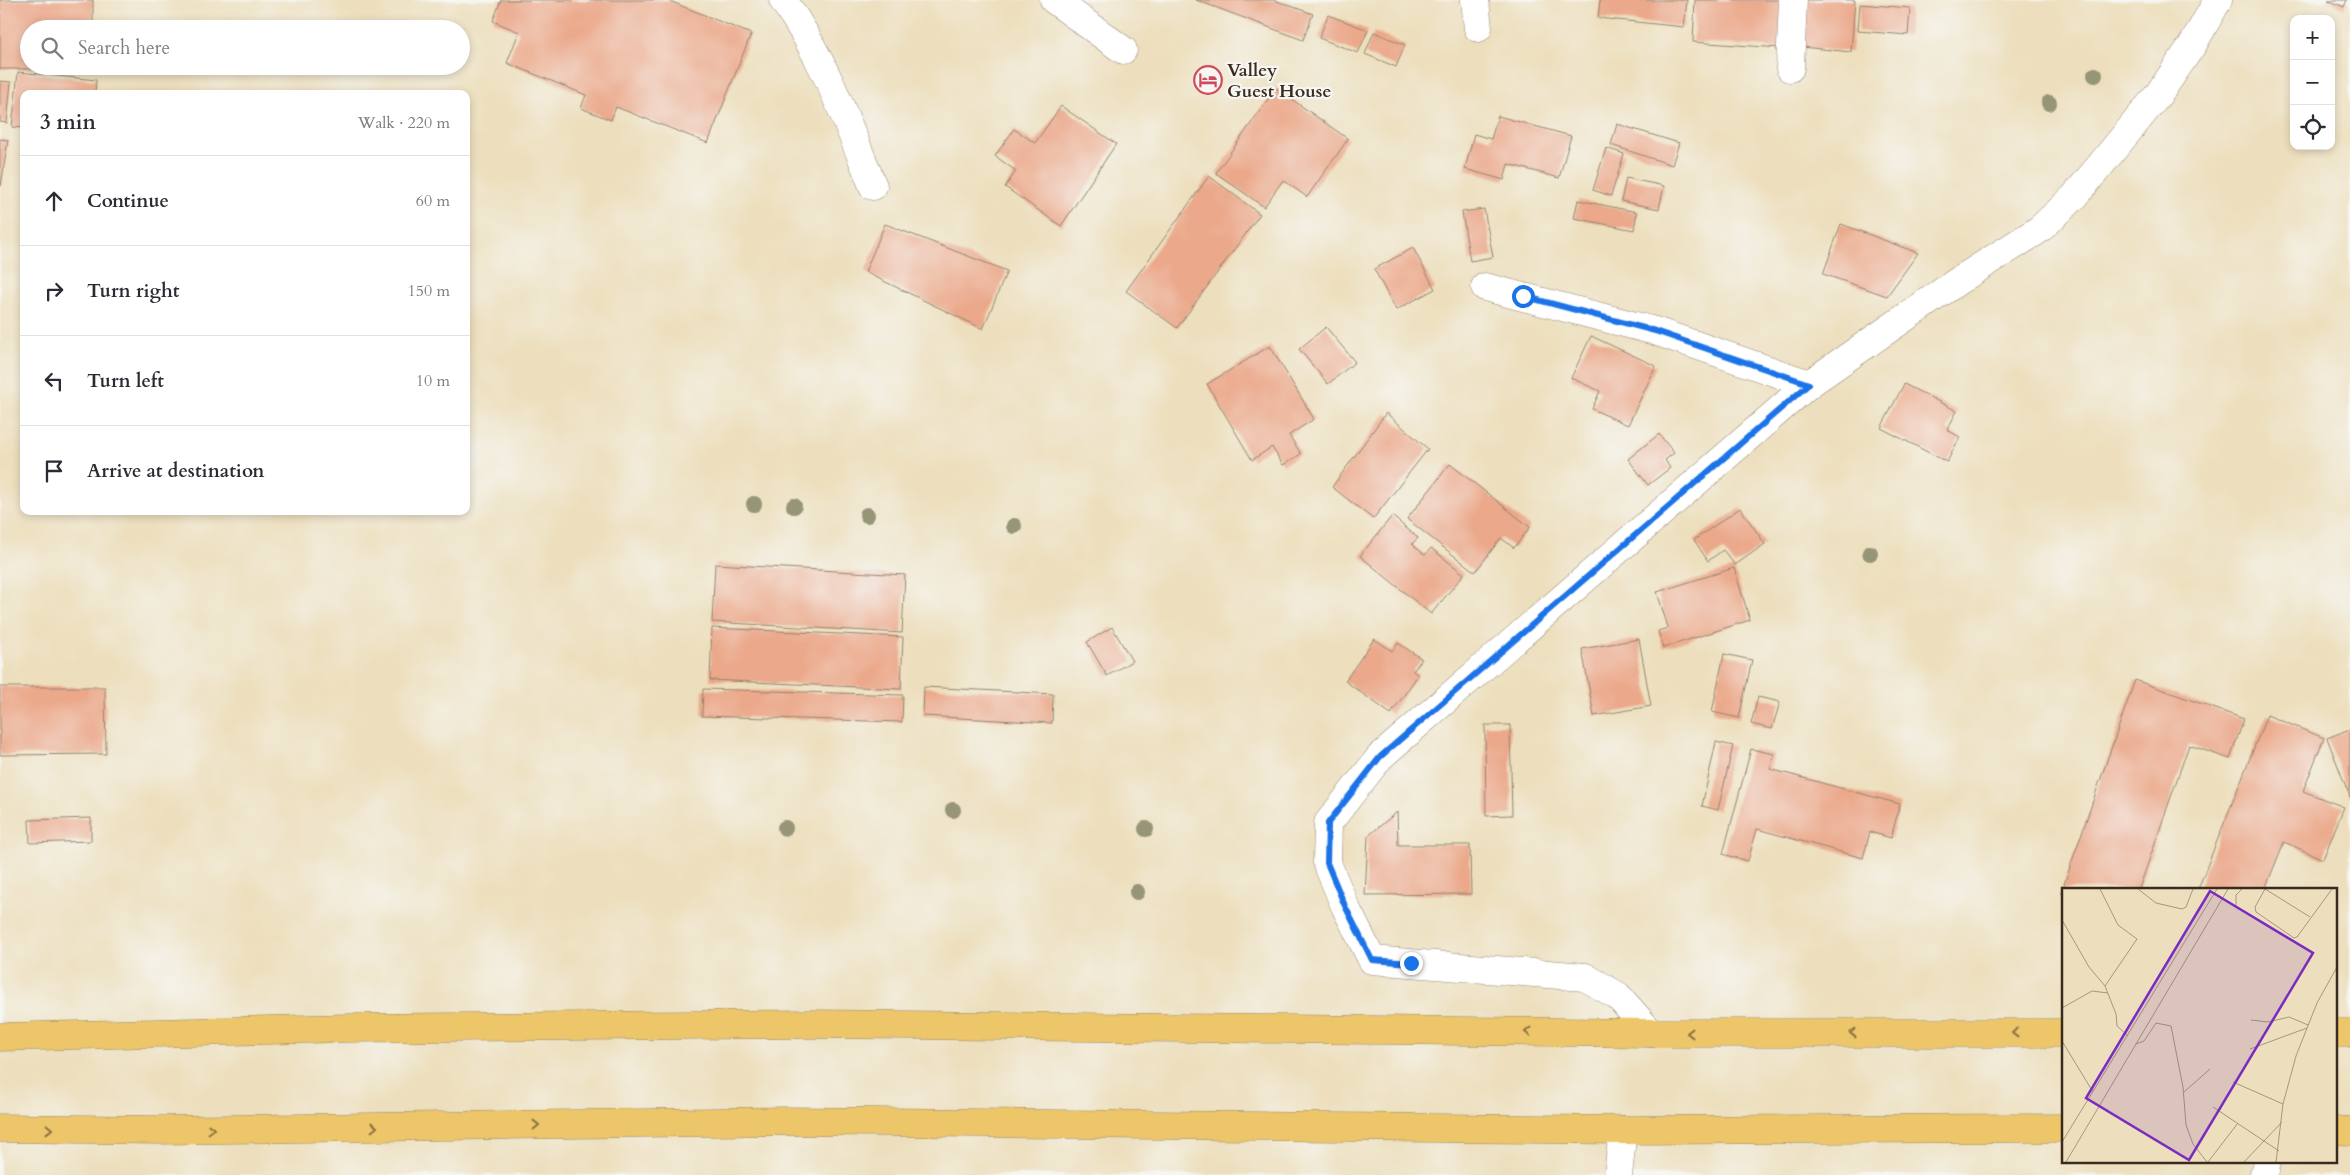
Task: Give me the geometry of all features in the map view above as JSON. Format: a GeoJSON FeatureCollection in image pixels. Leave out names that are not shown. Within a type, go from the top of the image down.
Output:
{"type":"FeatureCollection","features":[{"type":"Feature","properties":{"kind":"highway"},"geometry":{"type":"LineString","coordinates":[[0,1037],[348,1028],[801,1024],[1650,1033],[2062,1033]]}},
{"type":"Feature","properties":{"kind":"highway"},"geometry":{"type":"LineString","coordinates":[[0,1128],[160,1130],[786,1121],[1623,1130],[2062,1128]]}},
{"type":"Feature","properties":{"kind":"street"},"geometry":{"type":"LineString","coordinates":[[783,0],[802,27],[838,100],[873,186]]}},
{"type":"Feature","properties":{"kind":"street"},"geometry":{"type":"LineString","coordinates":[[1054,0],[1123,50]]}},
{"type":"Feature","properties":{"kind":"street"},"geometry":{"type":"LineString","coordinates":[[1476,0],[1478,28]]}},
{"type":"Feature","properties":{"kind":"street"},"geometry":{"type":"LineString","coordinates":[[1790,68],[1793,0]]}},
{"type":"Feature","properties":{"kind":"street"},"geometry":{"type":"LineString","coordinates":[[1650,1033],[1618,996],[1585,977],[1372,960],[1345,906],[1327,863],[1328,823],[1380,757],[1809,384],[1958,281],[2040,229],[2075,196],[2158,96],[2193,44],[2218,0]]}},
{"type":"Feature","properties":{"kind":"street"},"geometry":{"type":"LineString","coordinates":[[1485,287],[1655,331],[1809,384]]}},
{"type":"Feature","properties":{"kind":"street"},"geometry":{"type":"LineString","coordinates":[[1618,1175],[1623,1130]]}},
{"type":"Feature","properties":{"kind":"street"},"geometry":{"type":"LineString","coordinates":[[2264,1175],[2267,1162]]}},
{"type":"Feature","properties":{"kind":"building"},"geometry":{"type":"Polygon","coordinates":[[[0,0],[93,0],[93,20],[20,20],[20,69],[0,69],[0,0]]]}},
{"type":"Feature","properties":{"kind":"building"},"geometry":{"type":"Polygon","coordinates":[[[501,0],[667,0],[751,34],[708,143],[616,107],[611,120],[581,108],[586,95],[507,63],[519,32],[493,21],[501,0]]]}},
{"type":"Feature","properties":{"kind":"building"},"geometry":{"type":"Polygon","coordinates":[[[1196,0],[1274,0],[1313,14],[1303,40],[1196,0]]]}},
{"type":"Feature","properties":{"kind":"building"},"geometry":{"type":"Polygon","coordinates":[[[1600,0],[1687,0],[1684,27],[1598,18],[1600,0]]]}},
{"type":"Feature","properties":{"kind":"building"},"geometry":{"type":"Polygon","coordinates":[[[1695,0],[1783,0],[1781,48],[1693,42],[1695,0]]]}},
{"type":"Feature","properties":{"kind":"building"},"geometry":{"type":"Polygon","coordinates":[[[1796,0],[1855,0],[1851,52],[1792,46],[1796,0]]]}},
{"type":"Feature","properties":{"kind":"building"},"geometry":{"type":"Polygon","coordinates":[[[2328,0],[2347,0],[2344,7],[2328,0]]]}},
{"type":"Feature","properties":{"kind":"building"},"geometry":{"type":"Polygon","coordinates":[[[1860,4],[1910,8],[1908,35],[1858,31],[1860,4]]]}},
{"type":"Feature","properties":{"kind":"building"},"geometry":{"type":"Polygon","coordinates":[[[1328,15],[1368,30],[1358,53],[1319,38],[1328,15]]]}},
{"type":"Feature","properties":{"kind":"building"},"geometry":{"type":"Polygon","coordinates":[[[1374,32],[1405,45],[1396,67],[1365,54],[1374,32]]]}},
{"type":"Feature","properties":{"kind":"building"},"geometry":{"type":"Polygon","coordinates":[[[18,72],[20,72],[20,75],[47,75],[96,80],[95,90],[20,90],[20,128],[12,127],[18,72]]]}},
{"type":"Feature","properties":{"kind":"building"},"geometry":{"type":"Polygon","coordinates":[[[0,81],[11,82],[7,123],[0,122],[0,81]]]}},
{"type":"Feature","properties":{"kind":"building"},"geometry":{"type":"Polygon","coordinates":[[[1276,88],[1348,139],[1307,197],[1283,180],[1264,207],[1216,173],[1276,88]]]}},
{"type":"Feature","properties":{"kind":"building"},"geometry":{"type":"Polygon","coordinates":[[[1061,106],[1116,144],[1061,226],[1005,187],[1016,171],[995,156],[1014,129],[1035,143],[1061,106]]]}},
{"type":"Feature","properties":{"kind":"building"},"geometry":{"type":"Polygon","coordinates":[[[1498,116],[1571,136],[1559,178],[1508,164],[1504,180],[1465,169],[1474,134],[1491,139],[1498,116]]]}},
{"type":"Feature","properties":{"kind":"building"},"geometry":{"type":"Polygon","coordinates":[[[1617,124],[1679,143],[1672,165],[1611,145],[1617,124]]]}},
{"type":"Feature","properties":{"kind":"building"},"geometry":{"type":"Polygon","coordinates":[[[0,139],[8,140],[1,186],[0,186],[0,139]]]}},
{"type":"Feature","properties":{"kind":"building"},"geometry":{"type":"Polygon","coordinates":[[[1606,148],[1624,154],[1611,196],[1593,190],[1606,148]]]}},
{"type":"Feature","properties":{"kind":"building"},"geometry":{"type":"Polygon","coordinates":[[[1209,176],[1260,214],[1177,328],[1126,291],[1209,176]]]}},
{"type":"Feature","properties":{"kind":"building"},"geometry":{"type":"Polygon","coordinates":[[[1626,178],[1664,186],[1659,209],[1621,201],[1626,178]]]}},
{"type":"Feature","properties":{"kind":"building"},"geometry":{"type":"Polygon","coordinates":[[[1578,200],[1637,212],[1634,230],[1574,218],[1578,200]]]}},
{"type":"Feature","properties":{"kind":"building"},"geometry":{"type":"Polygon","coordinates":[[[1484,209],[1493,257],[1470,261],[1462,212],[1484,209]]]}},
{"type":"Feature","properties":{"kind":"building"},"geometry":{"type":"Polygon","coordinates":[[[885,224],[1007,271],[983,329],[865,272],[885,224]]]}},
{"type":"Feature","properties":{"kind":"building"},"geometry":{"type":"Polygon","coordinates":[[[1841,224],[1918,253],[1887,296],[1823,274],[1841,224]]]}},
{"type":"Feature","properties":{"kind":"building"},"geometry":{"type":"Polygon","coordinates":[[[1413,248],[1435,289],[1396,310],[1374,269],[1413,248]]]}},
{"type":"Feature","properties":{"kind":"building"},"geometry":{"type":"Polygon","coordinates":[[[1326,327],[1355,362],[1328,384],[1299,349],[1326,327]]]}},
{"type":"Feature","properties":{"kind":"building"},"geometry":{"type":"Polygon","coordinates":[[[1591,336],[1656,366],[1628,425],[1592,409],[1600,391],[1571,378],[1591,336]]]}},
{"type":"Feature","properties":{"kind":"building"},"geometry":{"type":"Polygon","coordinates":[[[1270,346],[1314,419],[1289,435],[1301,454],[1283,465],[1272,447],[1252,460],[1207,384],[1270,346]]]}},
{"type":"Feature","properties":{"kind":"building"},"geometry":{"type":"Polygon","coordinates":[[[1904,384],[1957,411],[1947,430],[1960,437],[1947,462],[1881,428],[1904,384]]]}},
{"type":"Feature","properties":{"kind":"building"},"geometry":{"type":"Polygon","coordinates":[[[1386,413],[1428,449],[1373,519],[1332,487],[1386,413]]]}},
{"type":"Feature","properties":{"kind":"building"},"geometry":{"type":"Polygon","coordinates":[[[1659,434],[1674,453],[1665,460],[1670,468],[1648,485],[1628,459],[1659,434]]]}},
{"type":"Feature","properties":{"kind":"building"},"geometry":{"type":"Polygon","coordinates":[[[1450,464],[1530,527],[1514,548],[1501,538],[1475,572],[1407,519],[1450,464]]]}},
{"type":"Feature","properties":{"kind":"building"},"geometry":{"type":"Polygon","coordinates":[[[1740,508],[1765,544],[1735,565],[1723,550],[1708,561],[1694,540],[1740,508]]]}},
{"type":"Feature","properties":{"kind":"building"},"geometry":{"type":"Polygon","coordinates":[[[1392,516],[1418,538],[1412,544],[1425,555],[1431,548],[1464,574],[1431,614],[1360,556],[1392,516]]]}},
{"type":"Feature","properties":{"kind":"building"},"geometry":{"type":"Polygon","coordinates":[[[715,564],[905,575],[902,633],[712,622],[715,564]]]}},
{"type":"Feature","properties":{"kind":"building"},"geometry":{"type":"Polygon","coordinates":[[[1734,568],[1750,620],[1663,648],[1658,631],[1668,628],[1657,592],[1734,568]]]}},
{"type":"Feature","properties":{"kind":"building"},"geometry":{"type":"Polygon","coordinates":[[[1112,627],[1132,661],[1107,676],[1087,642],[1112,627]]]}},
{"type":"Feature","properties":{"kind":"building"},"geometry":{"type":"Polygon","coordinates":[[[712,628],[903,637],[901,689],[710,680],[712,628]]]}},
{"type":"Feature","properties":{"kind":"building"},"geometry":{"type":"Polygon","coordinates":[[[1374,639],[1392,651],[1398,643],[1422,659],[1413,671],[1418,675],[1391,714],[1345,681],[1374,639]]]}},
{"type":"Feature","properties":{"kind":"building"},"geometry":{"type":"Polygon","coordinates":[[[1639,639],[1651,706],[1594,716],[1582,649],[1639,639]]]}},
{"type":"Feature","properties":{"kind":"building"},"geometry":{"type":"Polygon","coordinates":[[[1724,654],[1752,660],[1739,718],[1712,712],[1724,654]]]}},
{"type":"Feature","properties":{"kind":"building"},"geometry":{"type":"Polygon","coordinates":[[[2135,680],[2244,719],[2230,759],[2189,745],[2139,888],[2063,888],[2135,680]]]}},
{"type":"Feature","properties":{"kind":"building"},"geometry":{"type":"Polygon","coordinates":[[[0,687],[105,687],[106,754],[0,755],[0,687]]]}},
{"type":"Feature","properties":{"kind":"building"},"geometry":{"type":"Polygon","coordinates":[[[924,687],[1053,694],[1052,723],[923,716],[924,687]]]}},
{"type":"Feature","properties":{"kind":"building"},"geometry":{"type":"Polygon","coordinates":[[[703,689],[903,695],[902,722],[702,716],[703,689]]]}},
{"type":"Feature","properties":{"kind":"building"},"geometry":{"type":"Polygon","coordinates":[[[1758,697],[1780,702],[1772,729],[1751,724],[1758,697]]]}},
{"type":"Feature","properties":{"kind":"building"},"geometry":{"type":"Polygon","coordinates":[[[2267,715],[2324,738],[2303,791],[2344,807],[2323,859],[2284,842],[2265,888],[2198,888],[2267,715]]]}},
{"type":"Feature","properties":{"kind":"building"},"geometry":{"type":"Polygon","coordinates":[[[1485,725],[1510,725],[1512,815],[1486,816],[1485,725]]]}},
{"type":"Feature","properties":{"kind":"building"},"geometry":{"type":"Polygon","coordinates":[[[2350,729],[2350,797],[2327,738],[2350,729]]]}},
{"type":"Feature","properties":{"kind":"building"},"geometry":{"type":"Polygon","coordinates":[[[1716,742],[1733,746],[1718,810],[1702,806],[1716,742]]]}},
{"type":"Feature","properties":{"kind":"building"},"geometry":{"type":"Polygon","coordinates":[[[1751,749],[1774,754],[1770,769],[1900,804],[1891,838],[1870,832],[1863,858],[1757,829],[1748,861],[1723,854],[1751,749]]]}},
{"type":"Feature","properties":{"kind":"building"},"geometry":{"type":"Polygon","coordinates":[[[1397,812],[1398,845],[1470,845],[1471,894],[1365,895],[1368,836],[1397,812]]]}},
{"type":"Feature","properties":{"kind":"building"},"geometry":{"type":"Polygon","coordinates":[[[91,818],[91,841],[30,843],[29,820],[91,818]]]}},
{"type":"Feature","properties":{"kind":"place","name":"Valley Guest House"},"geometry":{"type":"Point","coordinates":[1208,80]}},
{"type":"Feature","properties":{"kind":"route"},"geometry":{"type":"LineString","coordinates":[[1411,963],[1372,960],[1345,906],[1327,863],[1328,823],[1380,757],[1809,384],[1655,331],[1523,296]]}}]}
